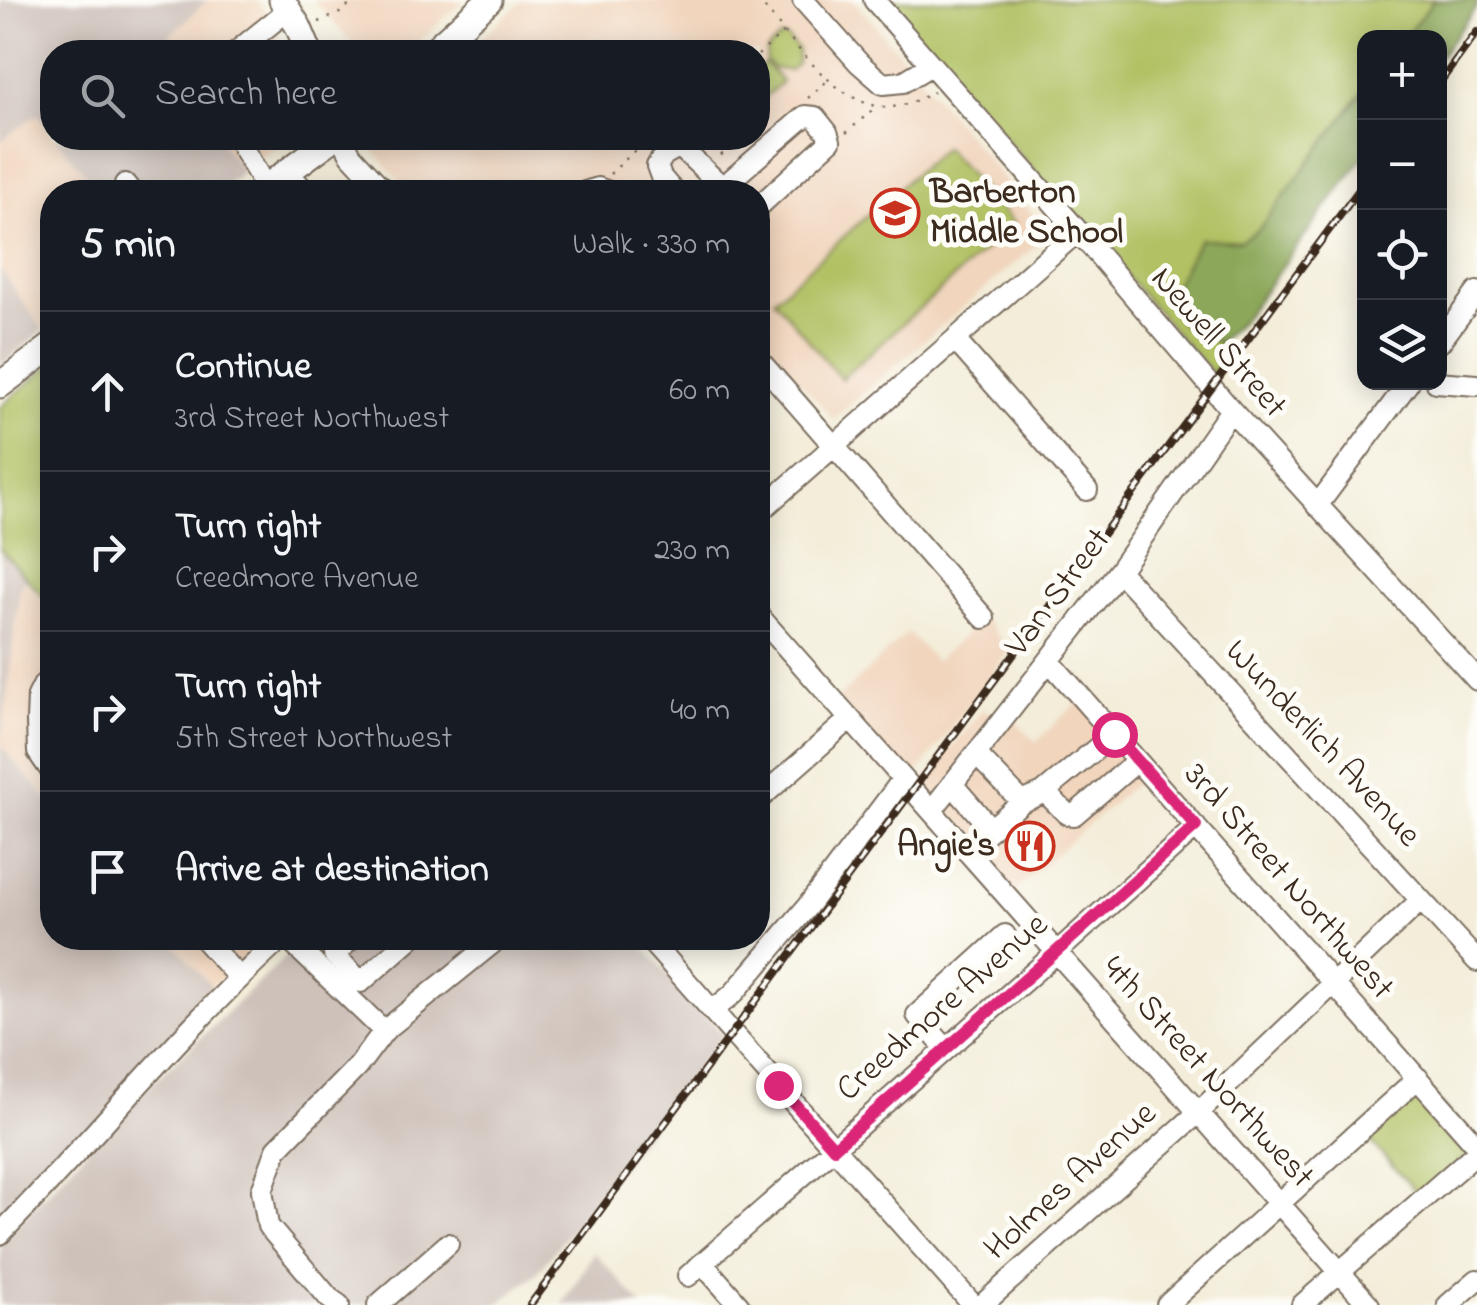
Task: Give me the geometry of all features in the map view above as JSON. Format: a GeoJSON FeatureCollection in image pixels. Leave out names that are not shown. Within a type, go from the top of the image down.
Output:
{"type":"FeatureCollection","features":[{"type":"Feature","properties":{"kind":"main road"},"geometry":{"type":"LineString","coordinates":[[445,40],[488,0]]}},
{"type":"Feature","properties":{"kind":"main road"},"geometry":{"type":"LineString","coordinates":[[285,5],[303,40]]}},
{"type":"Feature","properties":{"kind":"main road"},"geometry":{"type":"LineString","coordinates":[[276,180],[317,150]]}},
{"type":"Feature","properties":{"kind":"main road"},"geometry":{"type":"LineString","coordinates":[[0,384],[40,355]]}},
{"type":"Feature","properties":{"kind":"street"},"geometry":{"type":"LineString","coordinates":[[803,0],[883,84],[903,82],[931,65]]}},
{"type":"Feature","properties":{"kind":"street","name":"Newell Street"},"geometry":{"type":"LineString","coordinates":[[874,0],[1231,410],[1477,680]]}},
{"type":"Feature","properties":{"kind":"street"},"geometry":{"type":"LineString","coordinates":[[249,40],[285,5]]}},
{"type":"Feature","properties":{"kind":"street"},"geometry":{"type":"LineString","coordinates":[[770,147],[805,116],[815,117],[831,139],[770,196]]}},
{"type":"Feature","properties":{"kind":"street"},"geometry":{"type":"LineString","coordinates":[[244,150],[259,180]]}},
{"type":"Feature","properties":{"kind":"street"},"geometry":{"type":"LineString","coordinates":[[349,150],[374,180]]}},
{"type":"Feature","properties":{"kind":"street"},"geometry":{"type":"LineString","coordinates":[[664,180],[657,166],[664,154],[672,150]]}},
{"type":"Feature","properties":{"kind":"street"},"geometry":{"type":"LineString","coordinates":[[683,150],[715,180]]}},
{"type":"Feature","properties":{"kind":"street"},"geometry":{"type":"LineString","coordinates":[[732,180],[766,150]]}},
{"type":"Feature","properties":{"kind":"street"},"geometry":{"type":"LineString","coordinates":[[287,172],[295,180]]}},
{"type":"Feature","properties":{"kind":"street"},"geometry":{"type":"LineString","coordinates":[[770,501],[1078,231]]}},
{"type":"Feature","properties":{"kind":"street"},"geometry":{"type":"LineString","coordinates":[[1447,333],[1477,292]]}},
{"type":"Feature","properties":{"kind":"street"},"geometry":{"type":"LineString","coordinates":[[955,340],[1088,490]]}},
{"type":"Feature","properties":{"kind":"street"},"geometry":{"type":"LineString","coordinates":[[770,373],[984,618]]}},
{"type":"Feature","properties":{"kind":"street"},"geometry":{"type":"LineString","coordinates":[[1447,383],[1477,385]]}},
{"type":"Feature","properties":{"kind":"street"},"geometry":{"type":"LineString","coordinates":[[1317,506],[1403,390]]}},
{"type":"Feature","properties":{"kind":"street","name":"Van Street"},"geometry":{"type":"LineString","coordinates":[[932,810],[1119,571],[1231,410]]}},
{"type":"Feature","properties":{"kind":"street","name":"Wunderlich Avenue"},"geometry":{"type":"LineString","coordinates":[[1119,571],[1475,956]]}},
{"type":"Feature","properties":{"kind":"street","name":"4th Street Northwest"},"geometry":{"type":"LineString","coordinates":[[770,629],[1369,1305]]}},
{"type":"Feature","properties":{"kind":"street","name":"3rd Street Northwest"},"geometry":{"type":"LineString","coordinates":[[1050,662],[1477,1149]]}},
{"type":"Feature","properties":{"kind":"street"},"geometry":{"type":"LineString","coordinates":[[770,789],[850,719]]}},
{"type":"Feature","properties":{"kind":"street"},"geometry":{"type":"LineString","coordinates":[[966,850],[1022,802],[1045,792],[1114,734]]}},
{"type":"Feature","properties":{"kind":"street"},"geometry":{"type":"LineString","coordinates":[[976,754],[1022,802]]}},
{"type":"Feature","properties":{"kind":"street"},"geometry":{"type":"LineString","coordinates":[[1045,792],[1067,814],[1074,815],[1137,760]]}},
{"type":"Feature","properties":{"kind":"street"},"geometry":{"type":"LineString","coordinates":[[770,950],[903,779]]}},
{"type":"Feature","properties":{"kind":"street"},"geometry":{"type":"LineString","coordinates":[[952,784],[991,829]]}},
{"type":"Feature","properties":{"kind":"street","name":"Creedmore Avenue"},"geometry":{"type":"LineString","coordinates":[[740,1305],[696,1270],[1196,826]]}},
{"type":"Feature","properties":{"kind":"street","name":"Holmes Avenue"},"geometry":{"type":"LineString","coordinates":[[982,1305],[1198,1112],[1421,900]]}},
{"type":"Feature","properties":{"kind":"street"},"geometry":{"type":"LineString","coordinates":[[946,1050],[916,1015],[1005,935]]}},
{"type":"Feature","properties":{"kind":"street"},"geometry":{"type":"LineString","coordinates":[[214,950],[240,978]]}},
{"type":"Feature","properties":{"kind":"street"},"geometry":{"type":"LineString","coordinates":[[0,1234],[195,1022],[272,950]]}},
{"type":"Feature","properties":{"kind":"street"},"geometry":{"type":"LineString","coordinates":[[303,950],[340,975],[361,982],[397,950]]}},
{"type":"Feature","properties":{"kind":"street"},"geometry":{"type":"LineString","coordinates":[[338,950],[334,954],[340,975],[384,1032]]}},
{"type":"Feature","properties":{"kind":"street"},"geometry":{"type":"LineString","coordinates":[[339,1305],[268,1226],[262,1190],[277,1150],[357,1067],[384,1032],[484,950]]}},
{"type":"Feature","properties":{"kind":"street"},"geometry":{"type":"LineString","coordinates":[[659,950],[973,1305]]}},
{"type":"Feature","properties":{"kind":"street"},"geometry":{"type":"LineString","coordinates":[[712,1010],[733,994],[770,950]]}},
{"type":"Feature","properties":{"kind":"street"},"geometry":{"type":"LineString","coordinates":[[1168,1305],[1418,1078]]}},
{"type":"Feature","properties":{"kind":"street"},"geometry":{"type":"LineString","coordinates":[[1302,1305],[1477,1149]]}},
{"type":"Feature","properties":{"kind":"street"},"geometry":{"type":"LineString","coordinates":[[378,1305],[448,1244]]}},
{"type":"Feature","properties":{"kind":"street"},"geometry":{"type":"LineString","coordinates":[[1448,1305],[1477,1280]]}},
{"type":"Feature","properties":{"kind":"path"},"geometry":{"type":"LineString","coordinates":[[319,22],[342,12],[355,0]]}},
{"type":"Feature","properties":{"kind":"path"},"geometry":{"type":"LineString","coordinates":[[758,0],[830,83],[851,98],[877,106],[902,106],[934,92]]}},
{"type":"Feature","properties":{"kind":"path"},"geometry":{"type":"LineString","coordinates":[[770,45],[785,31]]}},
{"type":"Feature","properties":{"kind":"path"},"geometry":{"type":"LineString","coordinates":[[831,139],[840,138],[877,106]]}},
{"type":"Feature","properties":{"kind":"path"},"geometry":{"type":"LineString","coordinates":[[610,180],[611,171],[635,150]]}},
{"type":"Feature","properties":{"kind":"shaded area"},"geometry":{"type":"Polygon","coordinates":[[[0,0],[208,0],[165,40],[40,40],[40,118],[37,114],[0,142],[0,0]]]}},
{"type":"Feature","properties":{"kind":"shaded area"},"geometry":{"type":"Polygon","coordinates":[[[208,0],[256,0],[281,40],[165,40],[208,0]]]}},
{"type":"Feature","properties":{"kind":"shaded area"},"geometry":{"type":"Polygon","coordinates":[[[313,0],[464,0],[421,40],[350,40],[313,0]]]}},
{"type":"Feature","properties":{"kind":"shaded area","name":"Barberton Middle School"},"geometry":{"type":"Polygon","coordinates":[[[523,0],[853,0],[1049,234],[833,419],[770,347],[770,180],[399,180],[373,150],[770,150],[770,40],[479,40],[523,0]]]}},
{"type":"Feature","properties":{"kind":"shaded area"},"geometry":{"type":"Polygon","coordinates":[[[37,114],[40,150],[66,150],[90,180],[40,180],[40,326],[0,269],[0,142],[37,114]]]}},
{"type":"Feature","properties":{"kind":"shaded area"},"geometry":{"type":"Polygon","coordinates":[[[66,150],[226,150],[243,171],[232,180],[90,180],[66,150]]]}},
{"type":"Feature","properties":{"kind":"shaded area"},"geometry":{"type":"Polygon","coordinates":[[[226,150],[271,150],[243,171],[226,150]]]}},
{"type":"Feature","properties":{"kind":"shaded area"},"geometry":{"type":"Polygon","coordinates":[[[0,269],[40,326],[40,333],[0,367],[0,269]]]}},
{"type":"Feature","properties":{"kind":"shaded area"},"geometry":{"type":"Polygon","coordinates":[[[0,549],[27,577],[20,586],[1,746],[40,791],[40,950],[180,950],[219,998],[0,1234],[0,549]]]}},
{"type":"Feature","properties":{"kind":"shaded area"},"geometry":{"type":"Polygon","coordinates":[[[25,580],[40,597],[40,791],[1,746],[20,586],[25,580]]]}},
{"type":"Feature","properties":{"kind":"shaded area"},"geometry":{"type":"Polygon","coordinates":[[[984,618],[1009,651],[909,785],[834,702],[908,632],[935,661],[984,618]]]}},
{"type":"Feature","properties":{"kind":"shaded area"},"geometry":{"type":"Polygon","coordinates":[[[1082,698],[1148,772],[1007,897],[916,793],[983,709],[1000,722],[1007,713],[1036,742],[1082,698]]]}},
{"type":"Feature","properties":{"kind":"shaded area"},"geometry":{"type":"Polygon","coordinates":[[[180,950],[253,950],[211,986],[180,950]]]}},
{"type":"Feature","properties":{"kind":"shaded area"},"geometry":{"type":"Polygon","coordinates":[[[292,950],[646,950],[723,1034],[538,1272],[497,1305],[0,1305],[0,1243],[117,1117],[292,950]]]}},
{"type":"Feature","properties":{"kind":"shaded area"},"geometry":{"type":"Polygon","coordinates":[[[594,1252],[642,1305],[562,1305],[594,1252]]]}},
{"type":"Feature","properties":{"kind":"green space"},"geometry":{"type":"Polygon","coordinates":[[[884,0],[1434,0],[1410,30],[1357,30],[1357,99],[1258,230],[1240,241],[1200,239],[1167,298],[1183,325],[1218,343],[1227,353],[1212,374],[884,0]]]}},
{"type":"Feature","properties":{"kind":"green space"},"geometry":{"type":"Polygon","coordinates":[[[1434,0],[1477,0],[1477,6],[1447,47],[1447,30],[1410,30],[1434,0]]]}},
{"type":"Feature","properties":{"kind":"green space"},"geometry":{"type":"Polygon","coordinates":[[[781,37],[787,38],[798,50],[797,64],[789,71],[773,68],[770,47],[781,37]]]}},
{"type":"Feature","properties":{"kind":"green space"},"geometry":{"type":"Polygon","coordinates":[[[770,69],[782,82],[770,92],[770,69]]]}},
{"type":"Feature","properties":{"kind":"green space"},"geometry":{"type":"Polygon","coordinates":[[[1357,99],[1357,165],[1241,322],[1219,342],[1186,328],[1167,298],[1200,239],[1240,241],[1258,230],[1357,99]]]}},
{"type":"Feature","properties":{"kind":"green space"},"geometry":{"type":"Polygon","coordinates":[[[944,147],[1014,224],[841,379],[774,299],[944,147]]]}},
{"type":"Feature","properties":{"kind":"green space"},"geometry":{"type":"Polygon","coordinates":[[[40,373],[40,593],[0,549],[0,407],[40,373]]]}},
{"type":"Feature","properties":{"kind":"green space"},"geometry":{"type":"Polygon","coordinates":[[[1418,1078],[1477,1146],[1421,1197],[1360,1131],[1418,1078]]]}},
{"type":"Feature","properties":{"kind":"railway"},"geometry":{"type":"LineString","coordinates":[[1447,73],[1477,32]]}},
{"type":"Feature","properties":{"kind":"railway"},"geometry":{"type":"LineString","coordinates":[[530,1305],[1357,192]]}},
{"type":"Feature","properties":{"kind":"place","name":"Barberton Middle School"},"geometry":{"type":"Point","coordinates":[895,213]}},
{"type":"Feature","properties":{"kind":"place","name":"Angie's"},"geometry":{"type":"Point","coordinates":[1030,846]}},
{"type":"Feature","properties":{"kind":"route"},"geometry":{"type":"LineString","coordinates":[[778,1085],[834,1148],[1196,826],[1114,734]]}}]}
